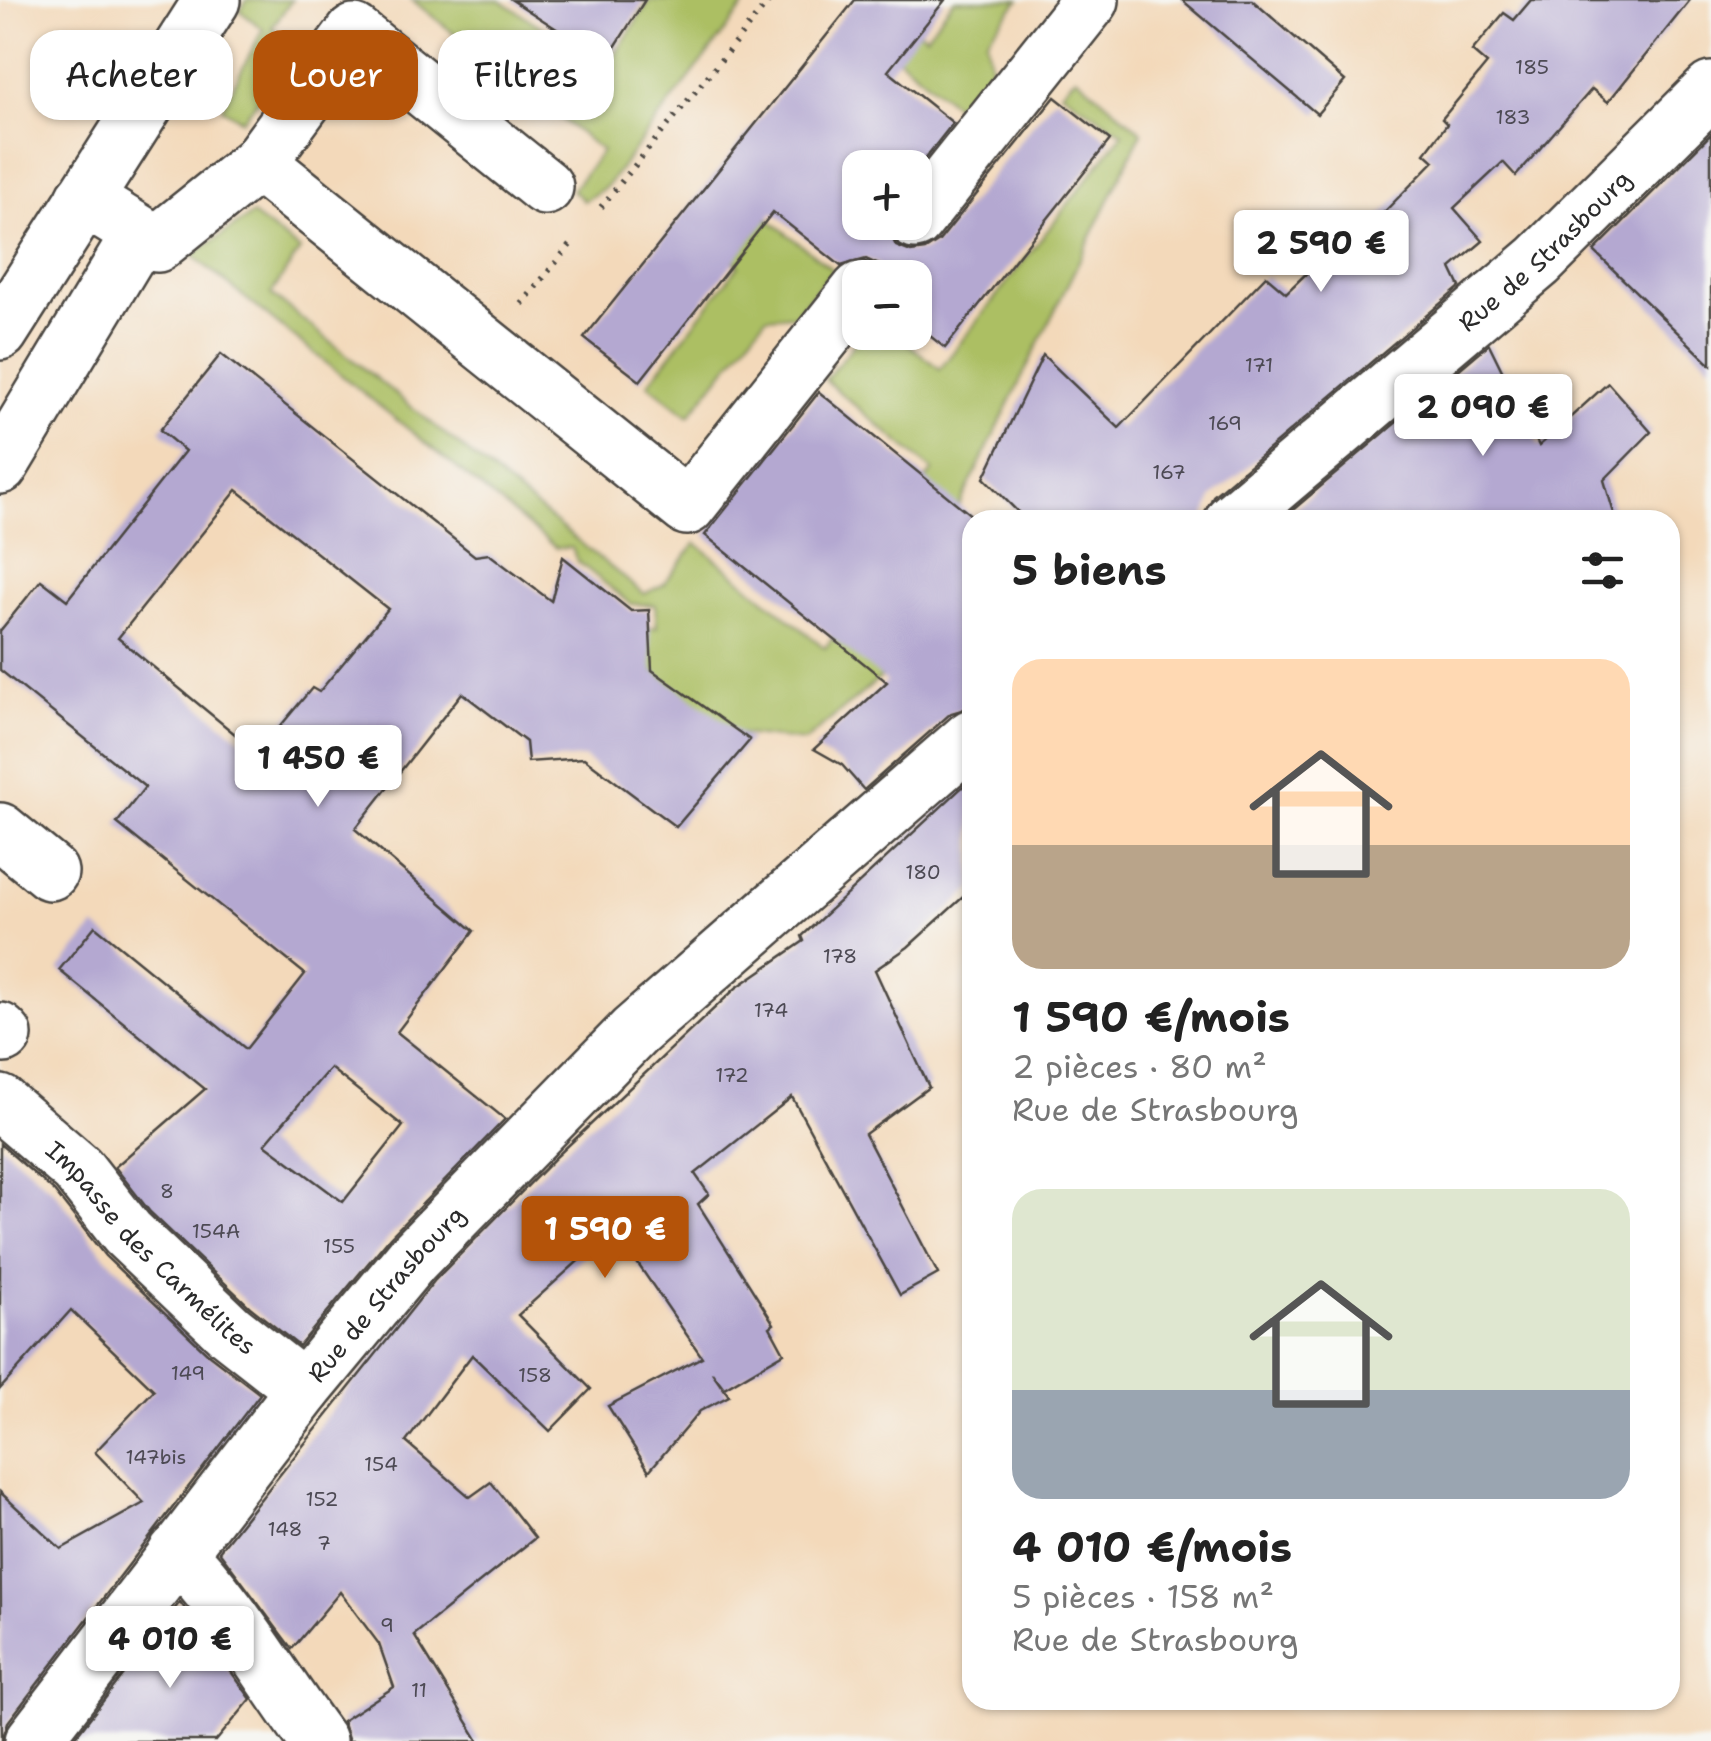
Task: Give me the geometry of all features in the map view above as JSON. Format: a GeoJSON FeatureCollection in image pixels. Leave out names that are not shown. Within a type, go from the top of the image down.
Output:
{"type":"FeatureCollection","features":[{"type":"Feature","properties":{"kind":"street"},"geometry":{"type":"LineString","coordinates":[[0,332],[212,0]]}},
{"type":"Feature","properties":{"kind":"street"},"geometry":{"type":"LineString","coordinates":[[932,199],[1091,0]]}},
{"type":"Feature","properties":{"kind":"street"},"geometry":{"type":"LineString","coordinates":[[84,199],[158,244],[258,163],[354,33],[544,187]]}},
{"type":"Feature","properties":{"kind":"street","name":"Rue de Strasbourg"},"geometry":{"type":"LineString","coordinates":[[1245,510],[1539,261],[1711,90]]}},
{"type":"Feature","properties":{"kind":"street"},"geometry":{"type":"LineString","coordinates":[[258,163],[687,508],[842,313]]}},
{"type":"Feature","properties":{"kind":"street"},"geometry":{"type":"LineString","coordinates":[[0,466],[140,234]]}},
{"type":"Feature","properties":{"kind":"street"},"geometry":{"type":"LineString","coordinates":[[884,260],[900,240]]}},
{"type":"Feature","properties":{"kind":"street","name":"Rue de Strasbourg"},"geometry":{"type":"LineString","coordinates":[[34,1741],[304,1390],[412,1259],[634,1032],[962,746]]}},
{"type":"Feature","properties":{"kind":"street"},"geometry":{"type":"LineString","coordinates":[[0,831],[50,872]]}},
{"type":"Feature","properties":{"kind":"street","name":"Impasse des Carmélites"},"geometry":{"type":"LineString","coordinates":[[0,1102],[77,1169],[127,1233],[204,1306],[304,1390]]}},
{"type":"Feature","properties":{"kind":"street"},"geometry":{"type":"LineString","coordinates":[[177,1552],[216,1591],[256,1657],[318,1741]]}},
{"type":"Feature","properties":{"kind":"path"},"geometry":{"type":"LineString","coordinates":[[591,219],[770,0]]}},
{"type":"Feature","properties":{"kind":"path"},"geometry":{"type":"LineString","coordinates":[[487,348],[580,233]]}},
{"type":"Feature","properties":{"kind":"green space"},"geometry":{"type":"Polygon","coordinates":[[[247,0],[292,0],[272,27],[276,30],[262,30],[240,11],[247,0]]]}},
{"type":"Feature","properties":{"kind":"green space"},"geometry":{"type":"Polygon","coordinates":[[[412,0],[500,0],[546,30],[450,30],[412,0]]]}},
{"type":"Feature","properties":{"kind":"green space"},"geometry":{"type":"Polygon","coordinates":[[[650,0],[749,0],[606,187],[584,201],[572,190],[602,151],[563,120],[614,120],[614,56],[650,0]]]}},
{"type":"Feature","properties":{"kind":"green space"},"geometry":{"type":"Polygon","coordinates":[[[879,0],[926,36],[954,0],[1019,0],[987,39],[992,75],[961,110],[884,46],[879,0]]]}},
{"type":"Feature","properties":{"kind":"green space"},"geometry":{"type":"Polygon","coordinates":[[[253,48],[253,106],[242,120],[233,115],[233,87],[253,48]]]}},
{"type":"Feature","properties":{"kind":"green space"},"geometry":{"type":"Polygon","coordinates":[[[1076,76],[1142,132],[895,637],[908,655],[805,741],[732,733],[623,648],[636,629],[657,627],[655,605],[631,604],[577,561],[572,548],[556,548],[192,255],[252,215],[300,250],[271,294],[644,594],[663,585],[696,543],[825,648],[882,571],[861,555],[933,471],[825,380],[849,350],[916,350],[940,369],[1123,133],[1061,92],[1076,76]]]}},
{"type":"Feature","properties":{"kind":"green space"},"geometry":{"type":"Polygon","coordinates":[[[715,177],[833,270],[795,315],[766,317],[689,416],[648,384],[739,265],[682,221],[715,177]]]}},
{"type":"Feature","properties":{"kind":"building"},"geometry":{"type":"Polygon","coordinates":[[[512,0],[645,0],[614,48],[614,30],[558,30],[512,0]]]}},
{"type":"Feature","properties":{"kind":"building"},"geometry":{"type":"Polygon","coordinates":[[[855,0],[945,0],[888,71],[953,123],[932,150],[842,150],[842,240],[893,240],[896,246],[911,252],[925,250],[939,241],[1055,97],[1110,140],[945,348],[932,338],[932,260],[842,260],[841,266],[773,212],[640,381],[584,338],[855,0]]]}},
{"type":"Feature","properties":{"kind":"building"},"geometry":{"type":"Polygon","coordinates":[[[1182,0],[1252,0],[1345,81],[1317,114],[1182,0]]]}},
{"type":"Feature","properties":{"kind":"building"},"geometry":{"type":"Polygon","coordinates":[[[1531,0],[1690,0],[1608,102],[1592,89],[1516,176],[1503,162],[1454,208],[1483,241],[1451,268],[1460,287],[1213,496],[1207,510],[1016,510],[984,478],[1043,355],[1119,428],[1266,276],[1286,293],[1338,243],[1338,248],[1345,240],[1351,246],[1434,161],[1425,153],[1447,124],[1442,119],[1487,64],[1472,51],[1504,13],[1514,20],[1531,0]]]}},
{"type":"Feature","properties":{"kind":"building"},"geometry":{"type":"Polygon","coordinates":[[[1711,134],[1711,365],[1594,251],[1711,134]]]}},
{"type":"Feature","properties":{"kind":"building"},"geometry":{"type":"Polygon","coordinates":[[[1489,344],[1539,446],[1608,383],[1651,432],[1604,480],[1613,510],[1293,510],[1489,344]]]}},
{"type":"Feature","properties":{"kind":"building"},"geometry":{"type":"Polygon","coordinates":[[[221,354],[475,556],[489,554],[551,601],[563,557],[631,611],[649,610],[652,670],[750,740],[676,827],[584,758],[528,762],[526,742],[462,693],[355,829],[474,931],[397,1032],[505,1119],[390,1237],[299,1346],[250,1307],[150,1212],[115,1167],[205,1089],[59,970],[95,926],[246,1049],[305,974],[117,823],[145,787],[0,670],[0,631],[41,580],[67,600],[185,451],[160,430],[221,354]],[[237,490],[118,638],[258,753],[312,688],[319,692],[388,609],[237,490]],[[330,1068],[265,1144],[343,1202],[403,1126],[330,1068]]]}},
{"type":"Feature","properties":{"kind":"building"},"geometry":{"type":"Polygon","coordinates":[[[819,392],[965,510],[962,710],[951,713],[864,790],[842,765],[814,749],[887,682],[705,535],[819,392]]]}},
{"type":"Feature","properties":{"kind":"building"},"geometry":{"type":"Polygon","coordinates":[[[962,787],[962,898],[908,947],[875,970],[929,1087],[865,1134],[938,1274],[900,1295],[792,1097],[695,1174],[709,1194],[698,1204],[774,1324],[770,1327],[784,1353],[724,1388],[712,1372],[729,1396],[700,1411],[649,1471],[608,1406],[702,1357],[614,1229],[518,1315],[591,1389],[550,1431],[472,1355],[406,1442],[470,1497],[491,1482],[535,1538],[414,1635],[479,1741],[349,1741],[342,1721],[394,1687],[379,1644],[340,1592],[292,1649],[219,1551],[435,1280],[555,1158],[736,988],[804,941],[802,936],[962,787]]]}},
{"type":"Feature","properties":{"kind":"building"},"geometry":{"type":"Polygon","coordinates":[[[0,1144],[54,1191],[105,1256],[208,1354],[260,1394],[8,1722],[2,1741],[0,1492],[61,1549],[144,1503],[95,1452],[154,1390],[71,1310],[0,1389],[0,1144]]]}},
{"type":"Feature","properties":{"kind":"building"},"geometry":{"type":"Polygon","coordinates":[[[180,1602],[251,1699],[216,1741],[72,1741],[180,1602]]]}}]}
